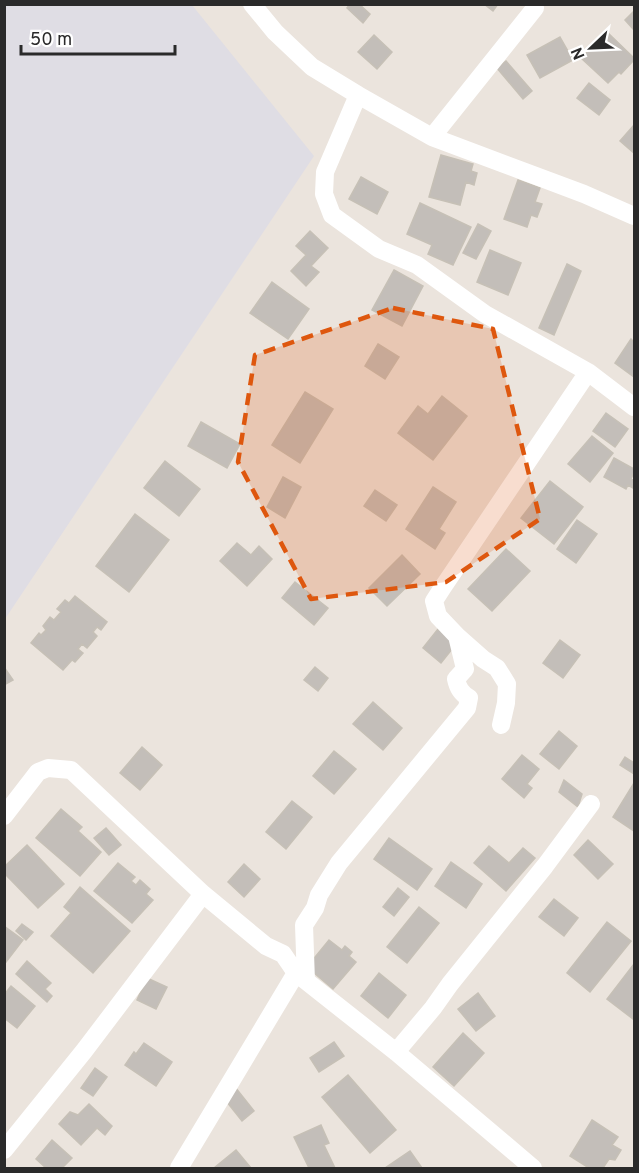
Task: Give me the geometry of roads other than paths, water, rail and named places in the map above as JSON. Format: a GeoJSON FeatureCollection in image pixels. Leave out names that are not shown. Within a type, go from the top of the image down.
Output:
{"type":"FeatureCollection","features":[{"type":"Feature","properties":{"kind":"street"},"geometry":{"type":"LineString","coordinates":[[252,4],[275,32],[312,67],[432,137],[584,194],[634,216]]}},
{"type":"Feature","properties":{"kind":"street"},"geometry":{"type":"LineString","coordinates":[[432,137],[535,9]]}},
{"type":"Feature","properties":{"kind":"street"},"geometry":{"type":"LineString","coordinates":[[357,95],[325,172],[324,194],[332,215],[379,249],[417,265],[485,314],[588,372],[634,407]]}},
{"type":"Feature","properties":{"kind":"street"},"geometry":{"type":"LineString","coordinates":[[501,725],[507,684],[497,668],[483,659],[438,616],[434,602],[588,372]]}},
{"type":"Feature","properties":{"kind":"street"},"geometry":{"type":"LineString","coordinates":[[179,1168],[301,977],[304,925],[339,862],[467,708],[468,698],[458,688],[456,679],[465,669],[457,636]]}},
{"type":"Feature","properties":{"kind":"street"},"geometry":{"type":"LineString","coordinates":[[4,816],[38,772],[48,768],[71,770],[203,894],[266,946],[283,954],[301,977],[396,1052],[530,1168]]}},
{"type":"Feature","properties":{"kind":"street"},"geometry":{"type":"LineString","coordinates":[[396,1052],[545,866],[591,804]]}},
{"type":"Feature","properties":{"kind":"street"},"geometry":{"type":"LineString","coordinates":[[4,1150],[84,1052],[203,894]]}}]}
